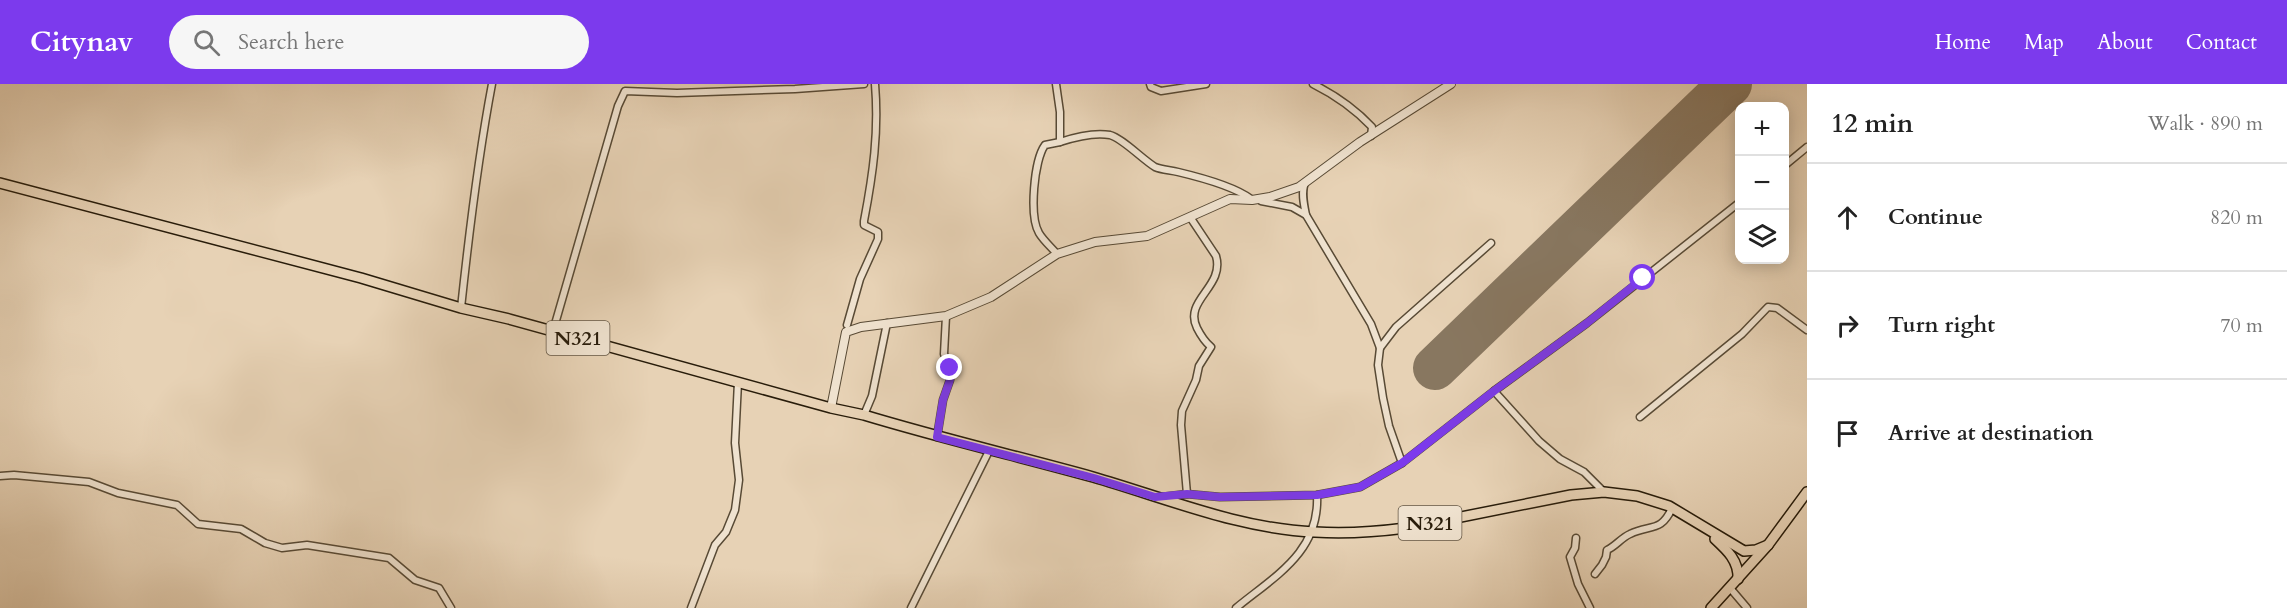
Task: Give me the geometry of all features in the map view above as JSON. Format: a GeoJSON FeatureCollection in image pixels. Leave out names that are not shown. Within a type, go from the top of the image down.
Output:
{"type":"FeatureCollection","features":[{"type":"Feature","properties":{"kind":"main road","name":"N321"},"geometry":{"type":"LineString","coordinates":[[0,183],[361,278],[461,308],[864,415],[1255,523],[1313,532],[1351,533],[1406,528],[1571,495],[1604,492],[1637,496],[1672,508],[1744,551],[1756,550],[1768,545]]}},
{"type":"Feature","properties":{"kind":"main road"},"geometry":{"type":"LineString","coordinates":[[1711,608],[1768,545],[1807,492]]}},
{"type":"Feature","properties":{"kind":"main road","name":"N321"},"geometry":{"type":"LineString","coordinates":[[1701,524],[1736,563],[1738,579]]}},
{"type":"Feature","properties":{"kind":"street"},"geometry":{"type":"LineString","coordinates":[[461,308],[469,233],[492,84]]}},
{"type":"Feature","properties":{"kind":"street"},"geometry":{"type":"LineString","coordinates":[[553,331],[618,106],[625,91],[677,93],[864,84]]}},
{"type":"Feature","properties":{"kind":"street"},"geometry":{"type":"LineString","coordinates":[[847,325],[861,279],[878,239],[878,232],[864,225],[878,126],[875,84]]}},
{"type":"Feature","properties":{"kind":"street"},"geometry":{"type":"LineString","coordinates":[[1056,84],[1060,112],[1060,142]]}},
{"type":"Feature","properties":{"kind":"street"},"geometry":{"type":"LineString","coordinates":[[1150,84],[1151,87],[1161,91],[1206,84]]}},
{"type":"Feature","properties":{"kind":"street"},"geometry":{"type":"LineString","coordinates":[[1313,84],[1329,92],[1362,117],[1372,127],[1371,136]]}},
{"type":"Feature","properties":{"kind":"street"},"geometry":{"type":"LineString","coordinates":[[1057,255],[1038,232],[1032,204],[1040,153],[1045,145],[1080,136],[1111,135],[1157,168],[1240,191],[1252,200],[1270,197],[1299,187],[1371,136],[1451,84]]}},
{"type":"Feature","properties":{"kind":"street"},"geometry":{"type":"LineString","coordinates":[[1789,163],[1807,147]]}},
{"type":"Feature","properties":{"kind":"street"},"geometry":{"type":"LineString","coordinates":[[1309,179],[1303,186],[1306,215],[1371,324],[1380,348],[1378,365],[1383,398],[1389,426],[1402,463]]}},
{"type":"Feature","properties":{"kind":"street"},"geometry":{"type":"LineString","coordinates":[[831,408],[846,332],[861,327],[946,316],[991,297],[1057,255],[1095,242],[1146,236],[1230,199],[1252,200],[1292,207],[1306,215]]}},
{"type":"Feature","properties":{"kind":"street","name":"N321"},"geometry":{"type":"LineString","coordinates":[[1155,497],[1187,494],[1220,497],[1317,495],[1360,487],[1402,463],[1494,391],[1587,323],[1735,206]]}},
{"type":"Feature","properties":{"kind":"street"},"geometry":{"type":"LineString","coordinates":[[1187,494],[1181,425],[1182,411],[1196,380],[1199,366],[1211,347],[1202,339],[1194,322],[1193,313],[1214,282],[1218,262],[1190,217]]}},
{"type":"Feature","properties":{"kind":"street"},"geometry":{"type":"LineString","coordinates":[[1380,348],[1396,327],[1491,243]]}},
{"type":"Feature","properties":{"kind":"street"},"geometry":{"type":"LineString","coordinates":[[1640,417],[1742,334],[1768,307],[1777,308],[1807,330]]}},
{"type":"Feature","properties":{"kind":"street"},"geometry":{"type":"LineString","coordinates":[[937,437],[943,400],[950,380],[950,368],[944,354],[946,316]]}},
{"type":"Feature","properties":{"kind":"street"},"geometry":{"type":"LineString","coordinates":[[864,415],[872,396],[887,323]]}},
{"type":"Feature","properties":{"kind":"street"},"geometry":{"type":"LineString","coordinates":[[692,608],[714,545],[726,532],[735,510],[739,480],[735,443],[738,382]]}},
{"type":"Feature","properties":{"kind":"street"},"geometry":{"type":"LineString","coordinates":[[1494,391],[1539,441],[1560,459],[1584,472],[1604,492]]}},
{"type":"Feature","properties":{"kind":"street"},"geometry":{"type":"LineString","coordinates":[[911,608],[989,451]]}},
{"type":"Feature","properties":{"kind":"street"},"geometry":{"type":"LineString","coordinates":[[0,476],[14,475],[89,482],[118,493],[177,506],[198,524],[241,529],[265,543],[282,548],[307,545],[389,558],[415,580],[439,588],[452,608]]}},
{"type":"Feature","properties":{"kind":"street"},"geometry":{"type":"LineString","coordinates":[[1236,608],[1293,563],[1313,532],[1317,495]]}},
{"type":"Feature","properties":{"kind":"street"},"geometry":{"type":"LineString","coordinates":[[1595,574],[1602,565],[1607,550],[1627,535],[1662,524],[1672,508]]}},
{"type":"Feature","properties":{"kind":"street"},"geometry":{"type":"LineString","coordinates":[[1576,538],[1575,548],[1570,557],[1578,584],[1590,608]]}},
{"type":"Feature","properties":{"kind":"street"},"geometry":{"type":"LineString","coordinates":[[1730,588],[1746,607]]}},
{"type":"Feature","properties":{"kind":"runway"},"geometry":{"type":"LineString","coordinates":[[1435,368],[1730,84]]}},
{"type":"Feature","properties":{"kind":"route"},"geometry":{"type":"LineString","coordinates":[[950,368],[950,380],[943,400],[937,437],[1094,478],[1155,497],[1187,494],[1220,497],[1317,495],[1360,487],[1402,463],[1643,278]]}}]}
